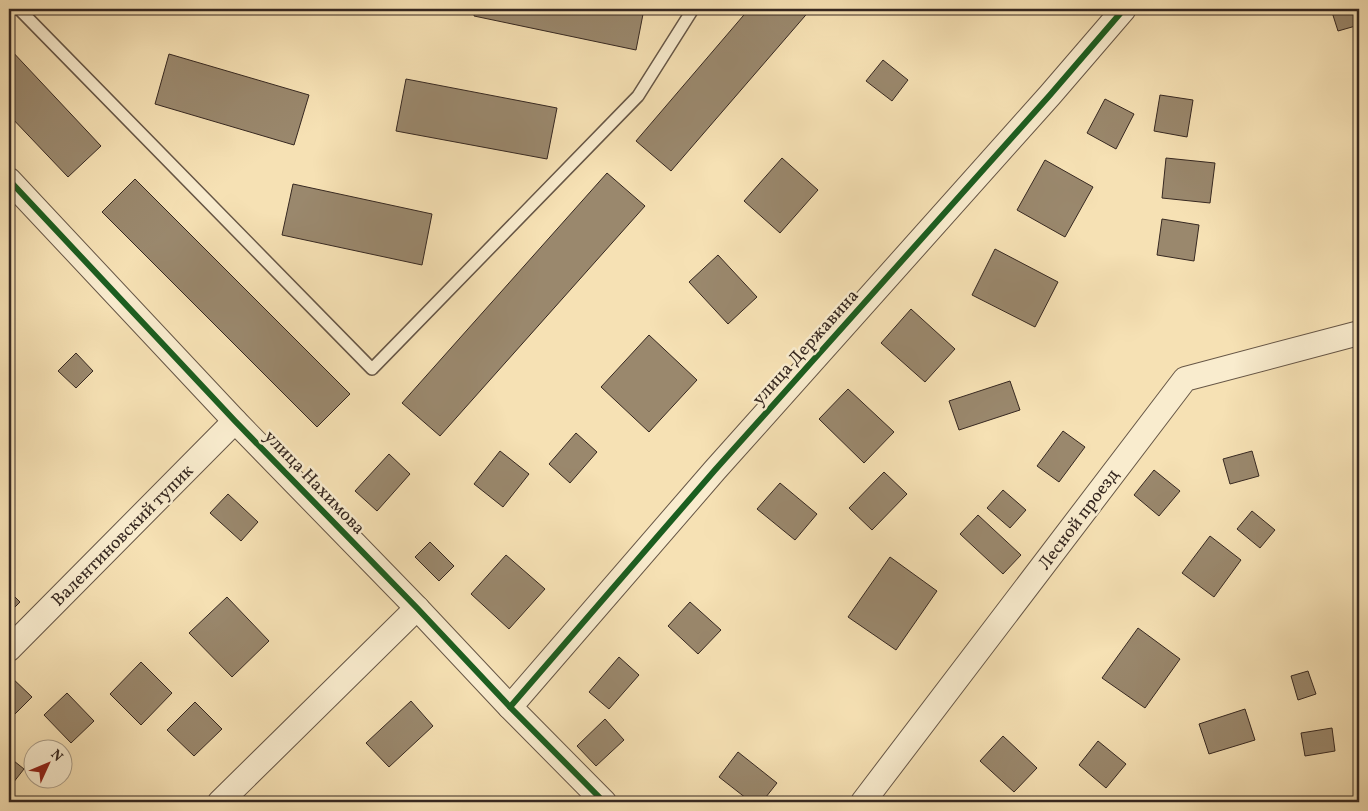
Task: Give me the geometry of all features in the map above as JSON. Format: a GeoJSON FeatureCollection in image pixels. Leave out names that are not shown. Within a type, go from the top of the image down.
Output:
{"type":"FeatureCollection","features":[{"type":"Feature","properties":{"kind":"street","name":"улица Державина"},"geometry":{"type":"LineString","coordinates":[[510,707],[715,470],[1050,95],[1124,9]]}},
{"type":"Feature","properties":{"kind":"street","name":"улица Нахимова"},"geometry":{"type":"LineString","coordinates":[[9,180],[234,421],[604,802]]}},
{"type":"Feature","properties":{"kind":"street","name":"Лесной проезд"},"geometry":{"type":"LineString","coordinates":[[863,802],[1184,379],[1359,334]]}},
{"type":"Feature","properties":{"kind":"street","name":"Валентиновский тупик"},"geometry":{"type":"LineString","coordinates":[[9,649],[234,421]]}},
{"type":"Feature","properties":{"kind":"street"},"geometry":{"type":"LineString","coordinates":[[220,802],[417,608]]}},
{"type":"Feature","properties":{"kind":"lane"},"geometry":{"type":"LineString","coordinates":[[19,9],[372,369],[638,96],[693,9]]}},
{"type":"Feature","properties":{"kind":"building"},"geometry":{"type":"Polygon","coordinates":[[[475,9],[644,9],[636,50],[474,16],[475,9]]]}},
{"type":"Feature","properties":{"kind":"building"},"geometry":{"type":"Polygon","coordinates":[[[749,9],[811,9],[671,171],[636,141],[749,9]]]}},
{"type":"Feature","properties":{"kind":"building"},"geometry":{"type":"Polygon","coordinates":[[[1331,9],[1359,9],[1359,25],[1338,31],[1331,9]]]}},
{"type":"Feature","properties":{"kind":"building"},"geometry":{"type":"Polygon","coordinates":[[[9,48],[101,146],[68,177],[9,115],[9,48]]]}},
{"type":"Feature","properties":{"kind":"building"},"geometry":{"type":"Polygon","coordinates":[[[169,54],[309,95],[294,145],[155,104],[169,54]]]}},
{"type":"Feature","properties":{"kind":"building"},"geometry":{"type":"Polygon","coordinates":[[[883,60],[908,80],[892,101],[866,81],[883,60]]]}},
{"type":"Feature","properties":{"kind":"building"},"geometry":{"type":"Polygon","coordinates":[[[406,79],[557,108],[547,159],[396,131],[406,79]]]}},
{"type":"Feature","properties":{"kind":"building"},"geometry":{"type":"Polygon","coordinates":[[[1160,95],[1193,100],[1187,137],[1154,131],[1160,95]]]}},
{"type":"Feature","properties":{"kind":"building"},"geometry":{"type":"Polygon","coordinates":[[[1105,99],[1134,114],[1116,149],[1087,133],[1105,99]]]}},
{"type":"Feature","properties":{"kind":"building"},"geometry":{"type":"Polygon","coordinates":[[[782,158],[818,190],[780,233],[744,201],[782,158]]]}},
{"type":"Feature","properties":{"kind":"building"},"geometry":{"type":"Polygon","coordinates":[[[1166,158],[1215,163],[1210,203],[1162,198],[1166,158]]]}},
{"type":"Feature","properties":{"kind":"building"},"geometry":{"type":"Polygon","coordinates":[[[1045,160],[1093,187],[1065,237],[1017,210],[1045,160]]]}},
{"type":"Feature","properties":{"kind":"building"},"geometry":{"type":"Polygon","coordinates":[[[607,173],[645,206],[440,436],[402,403],[607,173]]]}},
{"type":"Feature","properties":{"kind":"building"},"geometry":{"type":"Polygon","coordinates":[[[135,179],[350,394],[317,427],[102,212],[135,179]]]}},
{"type":"Feature","properties":{"kind":"building"},"geometry":{"type":"Polygon","coordinates":[[[293,184],[432,214],[422,265],[282,235],[293,184]]]}},
{"type":"Feature","properties":{"kind":"building"},"geometry":{"type":"Polygon","coordinates":[[[1162,219],[1199,225],[1194,261],[1157,255],[1162,219]]]}},
{"type":"Feature","properties":{"kind":"building"},"geometry":{"type":"Polygon","coordinates":[[[995,249],[1058,282],[1035,327],[972,295],[995,249]]]}},
{"type":"Feature","properties":{"kind":"building"},"geometry":{"type":"Polygon","coordinates":[[[718,255],[757,297],[728,324],[689,282],[718,255]]]}},
{"type":"Feature","properties":{"kind":"building"},"geometry":{"type":"Polygon","coordinates":[[[911,309],[955,349],[925,382],[881,343],[911,309]]]}},
{"type":"Feature","properties":{"kind":"building"},"geometry":{"type":"Polygon","coordinates":[[[649,335],[697,380],[649,432],[601,387],[649,335]]]}},
{"type":"Feature","properties":{"kind":"building"},"geometry":{"type":"Polygon","coordinates":[[[76,353],[93,371],[76,388],[58,371],[76,353]]]}},
{"type":"Feature","properties":{"kind":"building"},"geometry":{"type":"Polygon","coordinates":[[[1010,381],[1020,410],[959,430],[949,401],[1010,381]]]}},
{"type":"Feature","properties":{"kind":"building"},"geometry":{"type":"Polygon","coordinates":[[[848,389],[894,432],[864,463],[819,419],[848,389]]]}},
{"type":"Feature","properties":{"kind":"building"},"geometry":{"type":"Polygon","coordinates":[[[1063,431],[1085,447],[1059,482],[1037,466],[1063,431]]]}},
{"type":"Feature","properties":{"kind":"building"},"geometry":{"type":"Polygon","coordinates":[[[576,433],[597,452],[570,483],[549,464],[576,433]]]}},
{"type":"Feature","properties":{"kind":"building"},"geometry":{"type":"Polygon","coordinates":[[[500,451],[529,474],[503,507],[474,484],[500,451]]]}},
{"type":"Feature","properties":{"kind":"building"},"geometry":{"type":"Polygon","coordinates":[[[1252,451],[1259,476],[1230,484],[1223,459],[1252,451]]]}},
{"type":"Feature","properties":{"kind":"building"},"geometry":{"type":"Polygon","coordinates":[[[389,454],[410,474],[377,511],[355,491],[389,454]]]}},
{"type":"Feature","properties":{"kind":"building"},"geometry":{"type":"Polygon","coordinates":[[[1154,470],[1180,491],[1159,516],[1134,495],[1154,470]]]}},
{"type":"Feature","properties":{"kind":"building"},"geometry":{"type":"Polygon","coordinates":[[[884,472],[907,494],[872,530],[849,508],[884,472]]]}},
{"type":"Feature","properties":{"kind":"building"},"geometry":{"type":"Polygon","coordinates":[[[780,483],[817,514],[795,540],[757,509],[780,483]]]}},
{"type":"Feature","properties":{"kind":"building"},"geometry":{"type":"Polygon","coordinates":[[[1003,490],[1026,510],[1010,528],[987,508],[1003,490]]]}},
{"type":"Feature","properties":{"kind":"building"},"geometry":{"type":"Polygon","coordinates":[[[228,494],[258,522],[241,541],[210,513],[228,494]]]}},
{"type":"Feature","properties":{"kind":"building"},"geometry":{"type":"Polygon","coordinates":[[[1252,511],[1275,530],[1260,548],[1237,529],[1252,511]]]}},
{"type":"Feature","properties":{"kind":"building"},"geometry":{"type":"Polygon","coordinates":[[[978,515],[1021,555],[1003,574],[960,534],[978,515]]]}},
{"type":"Feature","properties":{"kind":"building"},"geometry":{"type":"Polygon","coordinates":[[[1210,536],[1241,560],[1214,597],[1182,573],[1210,536]]]}},
{"type":"Feature","properties":{"kind":"building"},"geometry":{"type":"Polygon","coordinates":[[[430,542],[454,566],[439,581],[415,557],[430,542]]]}},
{"type":"Feature","properties":{"kind":"building"},"geometry":{"type":"Polygon","coordinates":[[[506,555],[545,589],[509,629],[471,594],[506,555]]]}},
{"type":"Feature","properties":{"kind":"building"},"geometry":{"type":"Polygon","coordinates":[[[890,557],[937,591],[896,650],[848,617],[890,557]]]}},
{"type":"Feature","properties":{"kind":"building"},"geometry":{"type":"Polygon","coordinates":[[[9,591],[20,602],[9,613],[9,591]]]}},
{"type":"Feature","properties":{"kind":"building"},"geometry":{"type":"Polygon","coordinates":[[[227,597],[269,641],[232,677],[189,633],[227,597]]]}},
{"type":"Feature","properties":{"kind":"building"},"geometry":{"type":"Polygon","coordinates":[[[690,602],[721,630],[698,654],[668,626],[690,602]]]}},
{"type":"Feature","properties":{"kind":"building"},"geometry":{"type":"Polygon","coordinates":[[[1138,628],[1180,659],[1145,708],[1102,678],[1138,628]]]}},
{"type":"Feature","properties":{"kind":"building"},"geometry":{"type":"Polygon","coordinates":[[[619,657],[639,675],[609,709],[589,692],[619,657]]]}},
{"type":"Feature","properties":{"kind":"building"},"geometry":{"type":"Polygon","coordinates":[[[141,662],[172,693],[141,725],[110,694],[141,662]]]}},
{"type":"Feature","properties":{"kind":"building"},"geometry":{"type":"Polygon","coordinates":[[[1308,671],[1316,694],[1298,700],[1291,676],[1308,671]]]}},
{"type":"Feature","properties":{"kind":"building"},"geometry":{"type":"Polygon","coordinates":[[[9,675],[32,697],[11,718],[9,716],[9,675]]]}},
{"type":"Feature","properties":{"kind":"building"},"geometry":{"type":"Polygon","coordinates":[[[67,693],[94,721],[72,742],[72,738],[66,738],[44,715],[67,693]]]}},
{"type":"Feature","properties":{"kind":"building"},"geometry":{"type":"Polygon","coordinates":[[[411,701],[433,726],[389,767],[366,743],[411,701]]]}},
{"type":"Feature","properties":{"kind":"building"},"geometry":{"type":"Polygon","coordinates":[[[195,702],[222,729],[194,756],[167,730],[195,702]]]}},
{"type":"Feature","properties":{"kind":"building"},"geometry":{"type":"Polygon","coordinates":[[[1245,709],[1255,740],[1209,754],[1199,724],[1245,709]]]}},
{"type":"Feature","properties":{"kind":"building"},"geometry":{"type":"Polygon","coordinates":[[[605,719],[624,740],[596,766],[577,746],[605,719]]]}},
{"type":"Feature","properties":{"kind":"building"},"geometry":{"type":"Polygon","coordinates":[[[1332,728],[1335,751],[1305,756],[1301,733],[1332,728]]]}},
{"type":"Feature","properties":{"kind":"building"},"geometry":{"type":"Polygon","coordinates":[[[1003,736],[1037,768],[1014,792],[980,761],[1003,736]]]}},
{"type":"Feature","properties":{"kind":"building"},"geometry":{"type":"Polygon","coordinates":[[[1098,741],[1126,764],[1106,788],[1079,765],[1098,741]]]}},
{"type":"Feature","properties":{"kind":"building"},"geometry":{"type":"Polygon","coordinates":[[[738,752],[777,783],[762,802],[751,802],[719,777],[738,752]]]}},
{"type":"Feature","properties":{"kind":"building"},"geometry":{"type":"Polygon","coordinates":[[[9,757],[22,767],[22,772],[9,788],[9,757]]]}},
{"type":"Feature","properties":{"kind":"cycle path"},"geometry":{"type":"LineString","coordinates":[[510,707],[715,470],[1050,95],[1124,9]]}},
{"type":"Feature","properties":{"kind":"cycle path"},"geometry":{"type":"LineString","coordinates":[[9,180],[235,421],[604,802]]}}]}
